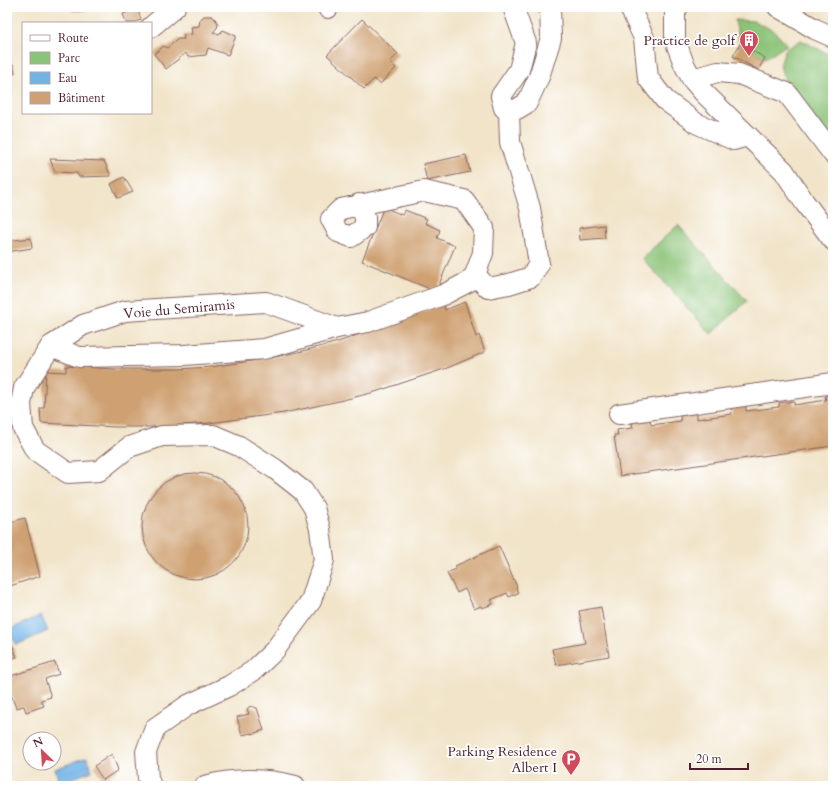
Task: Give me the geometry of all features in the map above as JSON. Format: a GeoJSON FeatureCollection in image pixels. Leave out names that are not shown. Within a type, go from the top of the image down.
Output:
{"type":"FeatureCollection","features":[{"type":"Feature","properties":{"kind":"street"},"geometry":{"type":"LineString","coordinates":[[152,26],[175,7]]}},
{"type":"Feature","properties":{"kind":"street"},"geometry":{"type":"LineString","coordinates":[[510,112],[504,108],[501,96],[519,70],[526,43],[513,7]]}},
{"type":"Feature","properties":{"kind":"street"},"geometry":{"type":"LineString","coordinates":[[510,112],[527,103],[539,77],[551,38],[550,7]]}},
{"type":"Feature","properties":{"kind":"street"},"geometry":{"type":"LineString","coordinates":[[629,7],[644,38],[648,78],[665,100],[696,123],[734,140],[748,136]]}},
{"type":"Feature","properties":{"kind":"street"},"geometry":{"type":"LineString","coordinates":[[678,7],[675,12],[675,40],[684,64],[692,79],[704,93],[784,171],[805,203],[833,240]]}},
{"type":"Feature","properties":{"kind":"street"},"geometry":{"type":"LineString","coordinates":[[778,7],[815,29],[833,37]]}},
{"type":"Feature","properties":{"kind":"street"},"geometry":{"type":"LineString","coordinates":[[692,79],[718,72],[739,74],[787,93],[833,154]]}},
{"type":"Feature","properties":{"kind":"street"},"geometry":{"type":"LineString","coordinates":[[475,275],[488,288],[509,284],[531,277],[539,264],[530,208],[510,142],[510,112]]}},
{"type":"Feature","properties":{"kind":"street"},"geometry":{"type":"LineString","coordinates":[[51,346],[79,357],[184,355],[264,349],[337,328],[368,322],[443,295],[468,282],[475,275],[483,253],[484,228],[464,200],[424,191],[359,204]]}},
{"type":"Feature","properties":{"kind":"street","name":"Voie du Semiramis"},"geometry":{"type":"LineString","coordinates":[[151,786],[148,778],[146,752],[155,728],[188,705],[229,686],[253,671],[274,650],[311,602],[324,560],[320,529],[314,508],[303,491],[275,469],[239,446],[212,435],[162,436],[129,447],[99,471],[68,473],[35,450],[23,428],[21,404],[24,388],[51,346],[83,325],[125,311],[266,302],[337,328]]}},
{"type":"Feature","properties":{"kind":"street"},"geometry":{"type":"LineString","coordinates":[[619,414],[833,383]]}},
{"type":"Feature","properties":{"kind":"street"},"geometry":{"type":"LineString","coordinates":[[205,786],[222,781],[239,780],[276,781],[295,786]]}},
{"type":"Feature","properties":{"kind":"green space"},"geometry":{"type":"Polygon","coordinates":[[[735,20],[754,21],[774,31],[787,45],[765,58],[740,44],[735,20]]]}},
{"type":"Feature","properties":{"kind":"green space"},"geometry":{"type":"Polygon","coordinates":[[[801,40],[833,57],[833,142],[786,83],[780,66],[785,50],[801,40]]]}},
{"type":"Feature","properties":{"kind":"green space"},"geometry":{"type":"Polygon","coordinates":[[[678,225],[747,301],[711,334],[642,258],[678,225]]]}},
{"type":"Feature","properties":{"kind":"water"},"geometry":{"type":"Polygon","coordinates":[[[185,482],[207,485],[216,491],[227,507],[228,526],[224,535],[218,542],[208,547],[196,548],[184,544],[191,531],[198,529],[203,525],[204,517],[202,513],[197,511],[192,512],[186,519],[181,519],[169,516],[155,507],[167,491],[185,482]]]}},
{"type":"Feature","properties":{"kind":"water"},"geometry":{"type":"Polygon","coordinates":[[[41,615],[48,631],[16,645],[9,630],[41,615]]]}},
{"type":"Feature","properties":{"kind":"water"},"geometry":{"type":"Polygon","coordinates":[[[87,757],[92,771],[59,783],[56,771],[62,771],[62,766],[87,757]]]}},
{"type":"Feature","properties":{"kind":"building"},"geometry":{"type":"Polygon","coordinates":[[[72,7],[86,7],[86,11],[72,11],[72,7]]]}},
{"type":"Feature","properties":{"kind":"building"},"geometry":{"type":"Polygon","coordinates":[[[138,9],[141,20],[135,22],[126,22],[123,14],[138,9]]]}},
{"type":"Feature","properties":{"kind":"building"},"geometry":{"type":"Polygon","coordinates":[[[204,16],[212,16],[216,20],[218,24],[217,28],[213,32],[219,34],[223,30],[236,36],[228,55],[208,48],[206,55],[188,57],[186,53],[166,69],[154,54],[164,46],[167,48],[178,39],[184,39],[183,35],[192,34],[191,27],[199,26],[200,20],[204,16]]]}},
{"type":"Feature","properties":{"kind":"building"},"geometry":{"type":"Polygon","coordinates":[[[362,19],[398,54],[390,62],[396,68],[380,84],[374,79],[364,89],[327,55],[362,19]]]}},
{"type":"Feature","properties":{"kind":"building","name":"Practice de golf"},"geometry":{"type":"Polygon","coordinates":[[[740,44],[765,58],[758,70],[733,56],[740,44]]]}},
{"type":"Feature","properties":{"kind":"building"},"geometry":{"type":"Polygon","coordinates":[[[13,64],[15,73],[7,75],[7,66],[13,64]]]}},
{"type":"Feature","properties":{"kind":"building"},"geometry":{"type":"Polygon","coordinates":[[[466,155],[470,172],[427,181],[423,164],[466,155]]]}},
{"type":"Feature","properties":{"kind":"building"},"geometry":{"type":"Polygon","coordinates":[[[50,159],[104,161],[111,176],[79,177],[77,173],[55,172],[50,159]]]}},
{"type":"Feature","properties":{"kind":"building"},"geometry":{"type":"Polygon","coordinates":[[[124,177],[133,192],[118,198],[111,184],[124,177]]]}},
{"type":"Feature","properties":{"kind":"building"},"geometry":{"type":"Polygon","coordinates":[[[384,207],[402,215],[405,210],[427,219],[425,223],[440,230],[437,238],[455,246],[438,287],[430,289],[362,261],[384,207]]]}},
{"type":"Feature","properties":{"kind":"building"},"geometry":{"type":"Polygon","coordinates":[[[604,225],[605,238],[580,240],[579,228],[604,225]]]}},
{"type":"Feature","properties":{"kind":"building"},"geometry":{"type":"Polygon","coordinates":[[[31,238],[32,248],[7,252],[7,241],[31,238]]]}},
{"type":"Feature","properties":{"kind":"building"},"geometry":{"type":"Polygon","coordinates":[[[465,302],[476,337],[479,335],[485,352],[447,368],[375,392],[284,413],[209,423],[153,427],[116,427],[41,423],[40,408],[44,408],[46,371],[66,372],[66,366],[114,369],[178,369],[210,367],[265,359],[338,342],[444,304],[445,310],[465,302]]]}},
{"type":"Feature","properties":{"kind":"building"},"geometry":{"type":"Polygon","coordinates":[[[833,395],[833,446],[620,476],[614,435],[618,435],[617,430],[633,428],[632,423],[650,420],[651,425],[681,421],[680,416],[697,413],[697,419],[732,414],[731,408],[746,406],[746,411],[779,407],[779,403],[794,401],[794,405],[826,400],[825,396],[833,395]]]}},
{"type":"Feature","properties":{"kind":"building"},"geometry":{"type":"Polygon","coordinates":[[[195,473],[215,477],[233,488],[244,506],[248,526],[244,546],[233,564],[215,575],[195,579],[175,575],[157,564],[146,546],[142,526],[146,506],[157,488],[175,477],[195,473]]]}},
{"type":"Feature","properties":{"kind":"building"},"geometry":{"type":"Polygon","coordinates":[[[25,518],[40,576],[7,587],[7,523],[25,518]]]}},
{"type":"Feature","properties":{"kind":"building"},"geometry":{"type":"Polygon","coordinates":[[[499,546],[517,587],[518,593],[509,597],[507,593],[491,600],[493,604],[474,609],[465,589],[457,593],[447,573],[456,569],[455,566],[499,546]]]}},
{"type":"Feature","properties":{"kind":"building"},"geometry":{"type":"Polygon","coordinates":[[[601,607],[609,656],[556,665],[552,649],[585,643],[579,611],[601,607]]]}},
{"type":"Feature","properties":{"kind":"building"},"geometry":{"type":"Polygon","coordinates":[[[10,640],[17,657],[7,660],[7,641],[10,640]]]}},
{"type":"Feature","properties":{"kind":"building"},"geometry":{"type":"Polygon","coordinates":[[[55,662],[59,674],[45,679],[51,697],[41,700],[44,706],[26,712],[24,706],[16,708],[7,684],[7,677],[55,662]]]}},
{"type":"Feature","properties":{"kind":"building"},"geometry":{"type":"Polygon","coordinates":[[[250,706],[257,708],[264,730],[252,734],[242,735],[237,717],[249,714],[247,709],[250,706]]]}},
{"type":"Feature","properties":{"kind":"building"},"geometry":{"type":"Polygon","coordinates":[[[112,754],[118,770],[103,780],[94,766],[112,754]]]}},
{"type":"Feature","properties":{"kind":"place","name":"Practice de golf"},"geometry":{"type":"Point","coordinates":[749,57]}},
{"type":"Feature","properties":{"kind":"place","name":"Parking Residence Albert I"},"geometry":{"type":"Point","coordinates":[571,776]}}]}
